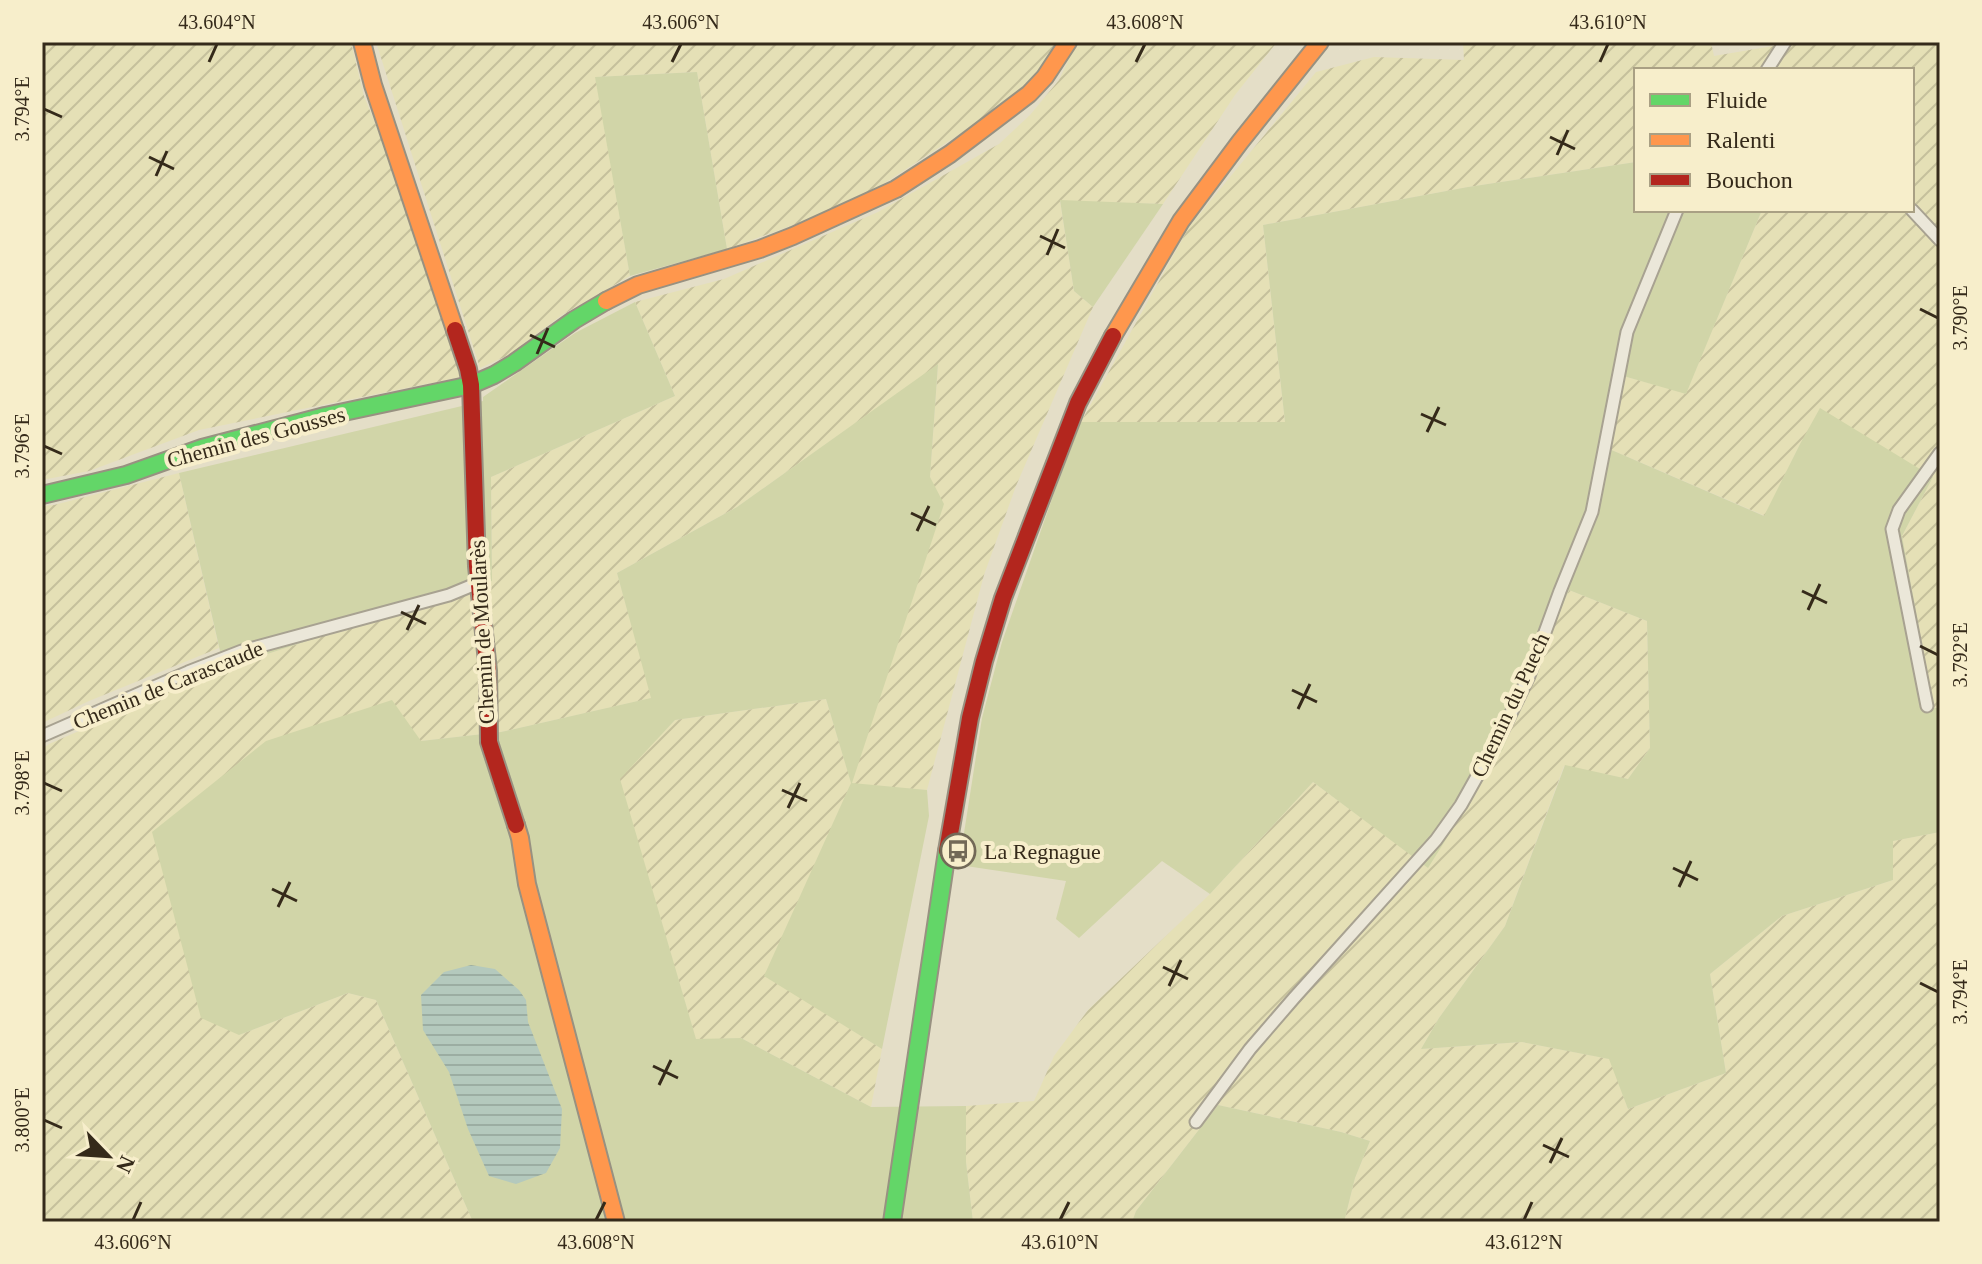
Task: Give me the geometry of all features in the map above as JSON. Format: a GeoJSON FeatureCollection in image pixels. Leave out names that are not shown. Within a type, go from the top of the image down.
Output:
{"type":"FeatureCollection","features":[{"type":"Feature","properties":{"kind":"street","name":"Chemin de Moularès"},"geometry":{"type":"LineString","coordinates":[[362,42],[373,85],[468,369],[478,583],[488,671],[490,749],[520,838],[527,884],[616,1222]]}},
{"type":"Feature","properties":{"kind":"street","name":"Chemin des Gousses"},"geometry":{"type":"LineString","coordinates":[[42,495],[126,475],[202,448],[325,416],[471,385],[506,368],[574,320],[638,285],[793,236],[896,189],[950,154],[1029,94],[1045,77],[1068,42]]}},
{"type":"Feature","properties":{"kind":"street"},"geometry":{"type":"LineString","coordinates":[[892,1222],[953,808],[970,718],[1003,598],[1078,403],[1125,314],[1181,221],[1320,42]]}},
{"type":"Feature","properties":{"kind":"street"},"geometry":{"type":"LineString","coordinates":[[1768,68],[1785,42]]}},
{"type":"Feature","properties":{"kind":"street","name":"Chemin du Puech"},"geometry":{"type":"LineString","coordinates":[[1196,1122],[1250,1049],[1436,840],[1461,805],[1503,730],[1529,676],[1592,512],[1627,332],[1676,212]]}},
{"type":"Feature","properties":{"kind":"street"},"geometry":{"type":"LineString","coordinates":[[1914,212],[1940,240]]}},
{"type":"Feature","properties":{"kind":"street"},"geometry":{"type":"LineString","coordinates":[[1927,706],[1892,529],[1899,510],[1940,453]]}},
{"type":"Feature","properties":{"kind":"street","name":"Chemin de Carascaude"},"geometry":{"type":"LineString","coordinates":[[42,736],[242,651],[449,595],[478,583]]}},
{"type":"Feature","properties":{"kind":"shaded area"},"geometry":{"type":"Polygon","coordinates":[[[42,42],[351,42],[364,96],[384,145],[461,377],[199,430],[89,471],[42,480],[42,42]]]}},
{"type":"Feature","properties":{"kind":"shaded area"},"geometry":{"type":"Polygon","coordinates":[[[376,42],[1058,42],[1045,66],[1009,102],[854,203],[727,249],[697,72],[596,77],[630,276],[562,315],[509,355],[480,368],[376,42]]]}},
{"type":"Feature","properties":{"kind":"shaded area"},"geometry":{"type":"Polygon","coordinates":[[[1077,42],[1277,42],[1235,95],[1163,204],[1060,201],[1074,291],[1093,307],[1016,486],[984,575],[927,790],[851,784],[765,975],[882,1049],[871,1107],[741,1038],[696,1040],[619,778],[675,720],[826,699],[851,782],[930,477],[938,365],[737,507],[617,573],[652,698],[501,732],[421,741],[239,1035],[348,993],[376,1000],[473,1222],[42,1222],[42,749],[224,668],[492,581],[491,477],[675,396],[635,302],[724,279],[878,212],[999,144],[1030,115],[1059,80],[1077,42]]]}},
{"type":"Feature","properties":{"kind":"shaded area"},"geometry":{"type":"Polygon","coordinates":[[[1463,42],[1711,42],[1714,56],[1787,42],[1940,42],[1940,708],[1934,708],[1902,536],[1933,477],[1800,444],[1765,516],[1600,445],[1612,373],[1686,393],[1761,212],[1914,212],[1914,68],[1634,68],[1634,162],[1468,187],[1263,225],[1285,422],[1081,422],[1189,227],[1316,72],[1374,57],[1464,60],[1463,42]]]}},
{"type":"Feature","properties":{"kind":"shaded area"},"geometry":{"type":"Polygon","coordinates":[[[179,473],[219,648],[42,723],[42,506],[179,473]]]}},
{"type":"Feature","properties":{"kind":"shaded area"},"geometry":{"type":"Polygon","coordinates":[[[1569,590],[1647,621],[1650,748],[1628,779],[1564,766],[1505,926],[1439,1018],[1421,1049],[1522,1042],[1610,1059],[1628,1109],[1726,1073],[1710,974],[1782,916],[1893,880],[1892,841],[1940,832],[1940,1222],[1344,1222],[1355,1178],[1370,1141],[1218,1105],[1136,1211],[1132,1222],[973,1222],[966,1162],[966,1106],[1034,1101],[1054,1056],[1088,1010],[1210,894],[1313,782],[1428,867],[1516,720],[1569,590]]]}},
{"type":"Feature","properties":{"kind":"shaded area"},"geometry":{"type":"Polygon","coordinates":[[[471,965],[495,969],[526,1000],[528,1022],[562,1109],[560,1148],[546,1173],[516,1184],[489,1176],[468,1129],[449,1072],[423,1030],[421,995],[444,972],[471,965]]]}},
{"type":"Feature","properties":{"kind":"green space"},"geometry":{"type":"Polygon","coordinates":[[[697,72],[727,249],[630,276],[595,77],[697,72]]]}},
{"type":"Feature","properties":{"kind":"green space"},"geometry":{"type":"Polygon","coordinates":[[[1634,162],[1634,212],[1761,212],[1686,394],[1613,373],[1600,445],[1764,516],[1820,408],[1933,477],[1902,536],[1934,708],[1940,708],[1940,832],[1893,841],[1893,880],[1782,916],[1710,974],[1726,1073],[1628,1109],[1609,1059],[1522,1042],[1421,1049],[1439,1018],[1505,926],[1565,765],[1628,779],[1650,748],[1647,621],[1569,590],[1503,749],[1428,868],[1313,782],[1210,894],[1162,861],[1079,938],[1056,919],[1066,881],[959,865],[982,718],[1002,642],[1081,422],[1285,422],[1263,225],[1468,187],[1634,162]]]}},
{"type":"Feature","properties":{"kind":"green space"},"geometry":{"type":"Polygon","coordinates":[[[1060,200],[1163,204],[1093,307],[1074,291],[1060,200]]]}},
{"type":"Feature","properties":{"kind":"green space"},"geometry":{"type":"Polygon","coordinates":[[[635,302],[675,396],[491,477],[492,581],[224,668],[179,473],[483,401],[483,397],[575,333],[635,302]]]}},
{"type":"Feature","properties":{"kind":"green space"},"geometry":{"type":"Polygon","coordinates":[[[938,364],[930,477],[944,504],[852,783],[927,790],[929,816],[882,1049],[764,976],[851,783],[826,699],[675,720],[620,779],[696,1039],[741,1038],[871,1107],[966,1106],[966,1162],[973,1222],[473,1222],[376,1000],[348,993],[239,1035],[201,1018],[152,832],[266,741],[392,700],[421,741],[501,732],[651,698],[617,573],[737,507],[938,364]]]}},
{"type":"Feature","properties":{"kind":"green space"},"geometry":{"type":"Polygon","coordinates":[[[1218,1105],[1370,1141],[1355,1178],[1344,1222],[1132,1222],[1136,1211],[1218,1105]]]}},
{"type":"Feature","properties":{"kind":"traffic: fast"},"geometry":{"type":"LineString","coordinates":[[42,495],[126,475],[202,448],[325,416],[471,385],[514,363],[606,301]]}},
{"type":"Feature","properties":{"kind":"traffic: fast"},"geometry":{"type":"LineString","coordinates":[[892,1222],[947,851]]}},
{"type":"Feature","properties":{"kind":"traffic: slow"},"geometry":{"type":"LineString","coordinates":[[362,42],[373,85],[455,330]]}},
{"type":"Feature","properties":{"kind":"traffic: slow"},"geometry":{"type":"LineString","coordinates":[[606,301],[638,285],[760,249],[896,189],[950,154],[1029,94],[1045,77],[1068,42]]}},
{"type":"Feature","properties":{"kind":"traffic: slow"},"geometry":{"type":"LineString","coordinates":[[1113,336],[1181,221],[1320,42]]}},
{"type":"Feature","properties":{"kind":"traffic: slow"},"geometry":{"type":"LineString","coordinates":[[516,825],[527,884],[616,1222]]}},
{"type":"Feature","properties":{"kind":"traffic: jam"},"geometry":{"type":"LineString","coordinates":[[455,330],[471,385],[477,566],[488,671],[489,742],[516,825]]}},
{"type":"Feature","properties":{"kind":"traffic: jam"},"geometry":{"type":"LineString","coordinates":[[947,851],[970,718],[1003,598],[1078,403],[1113,336]]}},
{"type":"Feature","properties":{"kind":"place","name":"La Regnague"},"geometry":{"type":"Point","coordinates":[958,851]}}]}
